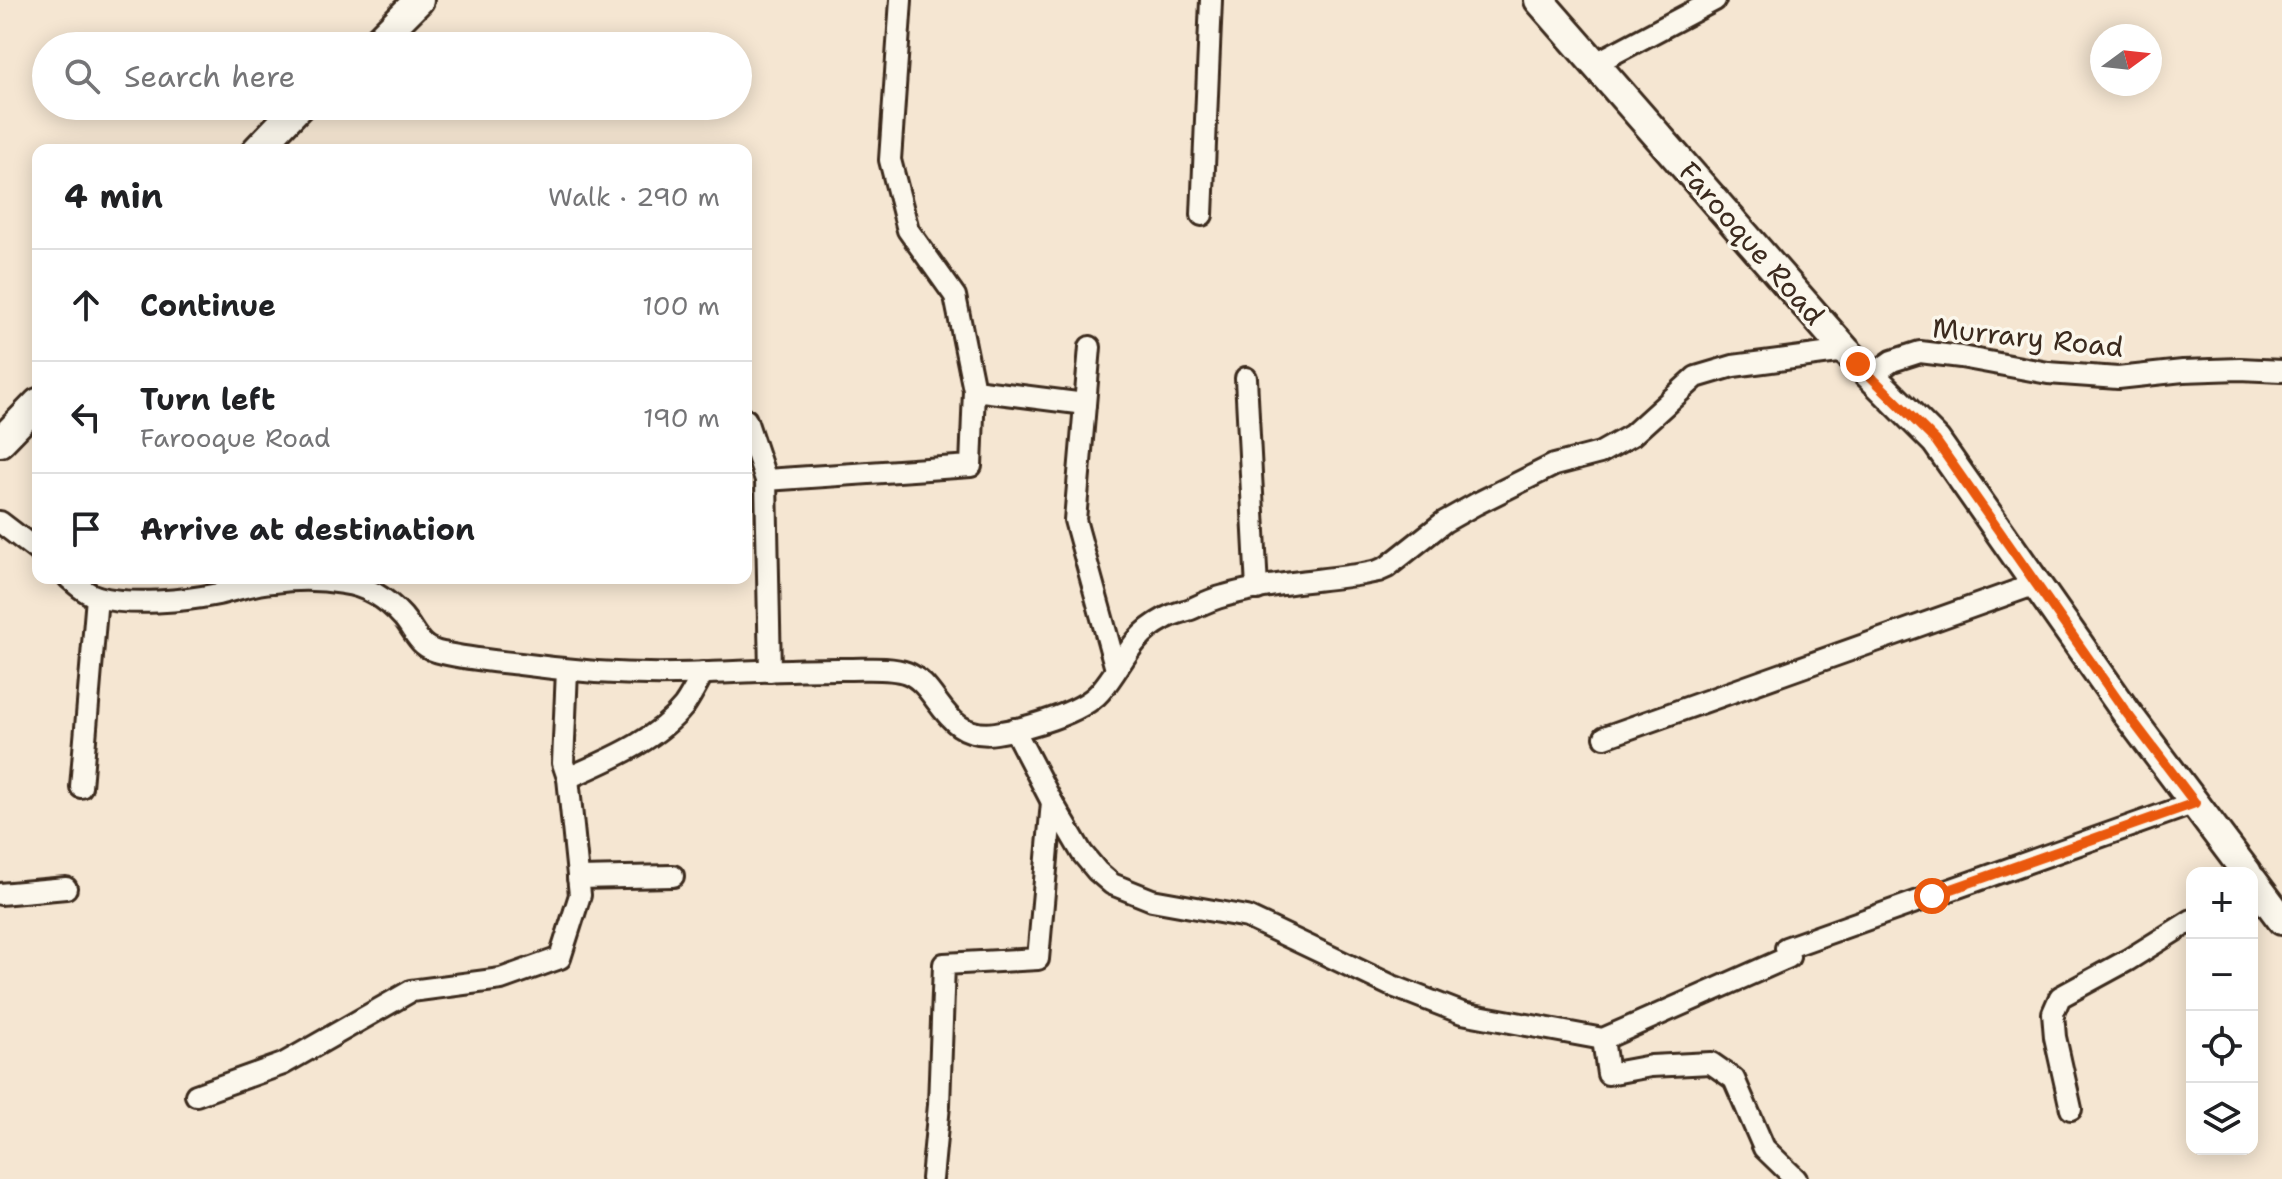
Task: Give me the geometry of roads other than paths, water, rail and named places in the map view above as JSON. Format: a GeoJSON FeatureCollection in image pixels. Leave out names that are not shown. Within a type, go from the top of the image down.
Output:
{"type":"FeatureCollection","features":[{"type":"Feature","properties":{"kind":"main road"},"geometry":{"type":"LineString","coordinates":[[369,32],[399,0]]}},
{"type":"Feature","properties":{"kind":"main road"},"geometry":{"type":"LineString","coordinates":[[387,32],[419,0]]}},
{"type":"Feature","properties":{"kind":"main road","name":"Farooque Road"},"geometry":{"type":"LineString","coordinates":[[1539,0],[1846,351],[1936,441],[2126,712],[2242,867]]}},
{"type":"Feature","properties":{"kind":"main road"},"geometry":{"type":"LineString","coordinates":[[263,144],[286,120]]}},
{"type":"Feature","properties":{"kind":"main road"},"geometry":{"type":"LineString","coordinates":[[280,144],[303,120]]}},
{"type":"Feature","properties":{"kind":"main road"},"geometry":{"type":"LineString","coordinates":[[0,420],[32,388]]}},
{"type":"Feature","properties":{"kind":"main road"},"geometry":{"type":"LineString","coordinates":[[0,442],[32,409]]}},
{"type":"Feature","properties":{"kind":"main road","name":"Farooque Road"},"geometry":{"type":"LineString","coordinates":[[2258,888],[2282,920]]}},
{"type":"Feature","properties":{"kind":"street"},"geometry":{"type":"LineString","coordinates":[[766,480],[971,466],[974,390],[955,296],[908,230],[890,160],[901,0]]}},
{"type":"Feature","properties":{"kind":"street"},"geometry":{"type":"LineString","coordinates":[[1202,215],[1211,0]]}},
{"type":"Feature","properties":{"kind":"street"},"geometry":{"type":"LineString","coordinates":[[1594,64],[1715,0]]}},
{"type":"Feature","properties":{"kind":"street"},"geometry":{"type":"LineString","coordinates":[[1090,347],[1075,520],[1116,669]]}},
{"type":"Feature","properties":{"kind":"street"},"geometry":{"type":"LineString","coordinates":[[351,584],[381,596],[394,607],[410,631],[428,649],[491,661],[636,674],[876,669],[908,674],[920,682],[940,708],[960,725],[983,734],[995,733],[1090,702],[1101,692],[1130,646],[1165,618],[1222,596],[1387,567],[1444,522],[1496,493],[1554,465],[1600,453],[1632,435],[1696,377],[1711,371],[1846,351]]}},
{"type":"Feature","properties":{"kind":"street","name":"Murrary Road"},"geometry":{"type":"LineString","coordinates":[[1871,376],[1892,361],[1920,352],[2048,373],[2118,378],[2183,371],[2282,371]]}},
{"type":"Feature","properties":{"kind":"street"},"geometry":{"type":"LineString","coordinates":[[1246,378],[1257,589]]}},
{"type":"Feature","properties":{"kind":"street"},"geometry":{"type":"LineString","coordinates":[[974,390],[1085,404]]}},
{"type":"Feature","properties":{"kind":"street"},"geometry":{"type":"LineString","coordinates":[[752,438],[766,480],[770,671]]}},
{"type":"Feature","properties":{"kind":"street"},"geometry":{"type":"LineString","coordinates":[[0,522],[32,546]]}},
{"type":"Feature","properties":{"kind":"street"},"geometry":{"type":"LineString","coordinates":[[76,584],[97,597],[140,600],[180,600],[262,584]]}},
{"type":"Feature","properties":{"kind":"street"},"geometry":{"type":"LineString","coordinates":[[1605,737],[2036,584]]}},
{"type":"Feature","properties":{"kind":"street"},"geometry":{"type":"LineString","coordinates":[[81,787],[97,597]]}},
{"type":"Feature","properties":{"kind":"street"},"geometry":{"type":"LineString","coordinates":[[196,1095],[283,1064],[411,991],[501,979],[560,958],[580,895],[568,778],[563,763],[567,670]]}},
{"type":"Feature","properties":{"kind":"street"},"geometry":{"type":"LineString","coordinates":[[568,778],[637,744],[665,724],[685,705],[703,673]]}},
{"type":"Feature","properties":{"kind":"street"},"geometry":{"type":"LineString","coordinates":[[1014,729],[1082,853],[1112,884],[1152,900],[1247,917],[1390,985],[1462,1013],[1603,1039],[1788,952],[2195,803]]}},
{"type":"Feature","properties":{"kind":"street"},"geometry":{"type":"LineString","coordinates":[[932,1179],[939,1105],[944,964],[1038,959],[1052,802]]}},
{"type":"Feature","properties":{"kind":"street"},"geometry":{"type":"LineString","coordinates":[[578,878],[673,876]]}},
{"type":"Feature","properties":{"kind":"street"},"geometry":{"type":"LineString","coordinates":[[0,894],[66,888]]}},
{"type":"Feature","properties":{"kind":"street"},"geometry":{"type":"LineString","coordinates":[[2071,1109],[2055,1037],[2053,1013],[2060,997],[2186,924]]}},
{"type":"Feature","properties":{"kind":"street"},"geometry":{"type":"LineString","coordinates":[[1603,1039],[1608,1074],[1651,1066],[1711,1063],[1734,1079],[1764,1148],[1796,1179]]}}]}
